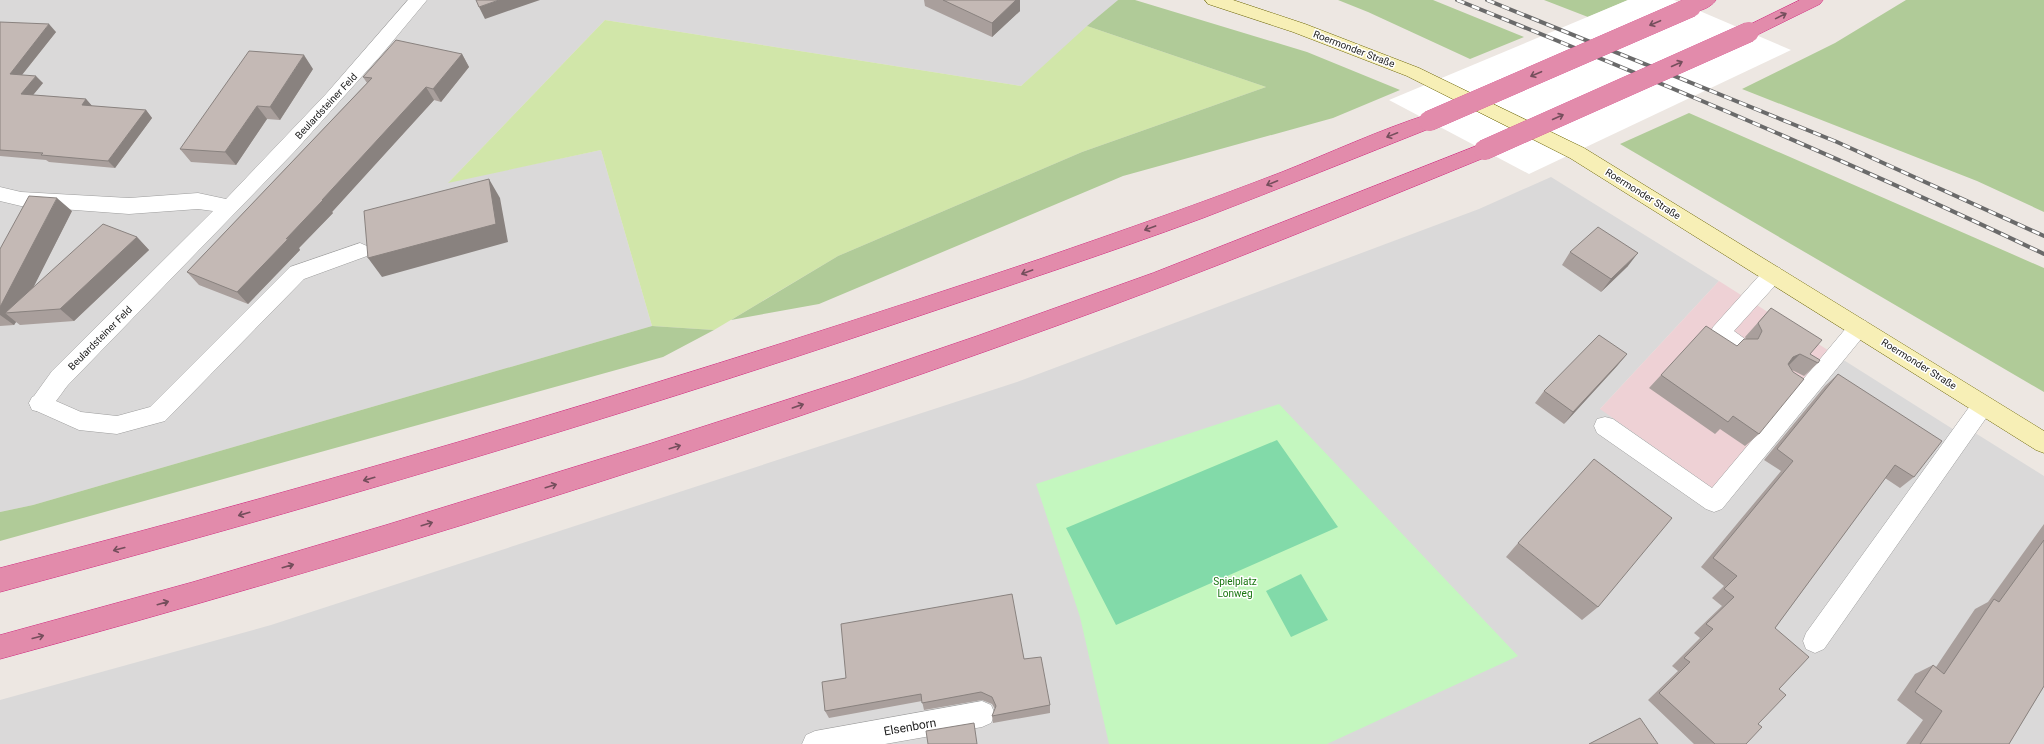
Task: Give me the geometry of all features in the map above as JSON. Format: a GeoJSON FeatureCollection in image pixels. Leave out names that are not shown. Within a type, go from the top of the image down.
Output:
{"type":"FeatureCollection","features":[{"type":"Feature","properties":{"kind":"highway"},"geometry":{"type":"LineString","coordinates":[[0,647],[123,614],[382,538],[704,438],[1058,317],[1281,233],[1484,150],[1749,32],[1814,0]]}},
{"type":"Feature","properties":{"kind":"highway"},"geometry":{"type":"LineString","coordinates":[[0,580],[141,544],[407,468],[696,381],[1026,272],[1239,196],[1429,121],[1699,4]]}},
{"type":"Feature","properties":{"kind":"main road","name":"Roermonder Straße"},"geometry":{"type":"LineString","coordinates":[[1214,0],[1299,28],[1433,81],[1577,153],[2044,443]]}},
{"type":"Feature","properties":{"kind":"street","name":"Beulardsteiner Feld"},"geometry":{"type":"LineString","coordinates":[[40,403],[60,378],[229,207],[350,80],[418,0]]}},
{"type":"Feature","properties":{"kind":"street"},"geometry":{"type":"LineString","coordinates":[[0,194],[21,199],[129,206],[198,201],[229,207]]}},
{"type":"Feature","properties":{"kind":"lane"},"geometry":{"type":"LineString","coordinates":[[40,403],[78,421],[117,425],[158,414],[297,273],[360,251]]}},
{"type":"Feature","properties":{"kind":"lane"},"geometry":{"type":"LineString","coordinates":[[1738,345],[1720,333],[1774,274]]}},
{"type":"Feature","properties":{"kind":"lane"},"geometry":{"type":"LineString","coordinates":[[1605,426],[1714,502],[1859,327]]}},
{"type":"Feature","properties":{"kind":"lane"},"geometry":{"type":"LineString","coordinates":[[1787,378],[1807,391]]}},
{"type":"Feature","properties":{"kind":"lane"},"geometry":{"type":"LineString","coordinates":[[1815,641],[1983,405]]}},
{"type":"Feature","properties":{"kind":"lane","name":"Elsenborn"},"geometry":{"type":"LineString","coordinates":[[815,744],[982,714]]}},
{"type":"Feature","properties":{"kind":"shaded area"},"geometry":{"type":"Polygon","coordinates":[[[0,0],[1118,0],[1021,86],[605,20],[449,182],[601,150],[652,326],[33,505],[0,512],[0,0]]]}},
{"type":"Feature","properties":{"kind":"shaded area"},"geometry":{"type":"Polygon","coordinates":[[[1551,177],[1719,281],[1600,409],[1842,359],[1967,438],[1972,431],[2044,476],[2044,744],[0,744],[0,700],[271,625],[1017,382],[1479,209],[1551,177]]]}},
{"type":"Feature","properties":{"kind":"shaded area"},"geometry":{"type":"Polygon","coordinates":[[[1719,281],[1842,359],[1725,497],[1600,409],[1719,281]]]}},
{"type":"Feature","properties":{"kind":"green space"},"geometry":{"type":"Polygon","coordinates":[[[1118,0],[1135,0],[1307,52],[1400,90],[1333,118],[1123,176],[819,304],[731,320],[838,256],[1082,152],[1266,87],[1087,26],[1118,0]]]}},
{"type":"Feature","properties":{"kind":"green space"},"geometry":{"type":"Polygon","coordinates":[[[1338,0],[1433,0],[1524,37],[1470,59],[1368,12],[1338,0]]]}},
{"type":"Feature","properties":{"kind":"green space"},"geometry":{"type":"Polygon","coordinates":[[[1544,0],[1628,0],[1588,17],[1544,0]]]}},
{"type":"Feature","properties":{"kind":"green space"},"geometry":{"type":"Polygon","coordinates":[[[1906,0],[2044,0],[2044,212],[1977,181],[1742,89],[1835,43],[1906,0]]]}},
{"type":"Feature","properties":{"kind":"green space"},"geometry":{"type":"Polygon","coordinates":[[[605,20],[1021,86],[1087,26],[1266,87],[1082,152],[838,256],[714,330],[652,326],[601,150],[448,183],[605,20]]]}},
{"type":"Feature","properties":{"kind":"green space"},"geometry":{"type":"Polygon","coordinates":[[[1689,113],[2044,268],[2044,392],[1620,144],[1689,113]]]}},
{"type":"Feature","properties":{"kind":"green space"},"geometry":{"type":"Polygon","coordinates":[[[652,326],[714,330],[663,357],[0,541],[0,512],[33,505],[652,326]]]}},
{"type":"Feature","properties":{"kind":"green space","name":"Spielplatz Lonweg"},"geometry":{"type":"Polygon","coordinates":[[[1279,404],[1518,656],[1327,744],[1109,744],[1080,617],[1036,484],[1279,404]]]}},
{"type":"Feature","properties":{"kind":"green space"},"geometry":{"type":"Polygon","coordinates":[[[1277,440],[1338,527],[1116,625],[1066,528],[1277,440]]]}},
{"type":"Feature","properties":{"kind":"green space"},"geometry":{"type":"Polygon","coordinates":[[[1301,574],[1328,620],[1291,637],[1266,591],[1301,574]]]}},
{"type":"Feature","properties":{"kind":"pier"},"geometry":{"type":"Polygon","coordinates":[[[1628,0],[1674,0],[1791,50],[1529,174],[1389,100],[1628,0]]]}},
{"type":"Feature","properties":{"kind":"building"},"geometry":{"type":"Polygon","coordinates":[[[476,0],[499,0],[479,7],[476,0]]]}},
{"type":"Feature","properties":{"kind":"building"},"geometry":{"type":"Polygon","coordinates":[[[943,0],[1016,0],[992,23],[943,0]]]}},
{"type":"Feature","properties":{"kind":"building"},"geometry":{"type":"Polygon","coordinates":[[[0,22],[49,24],[10,74],[36,76],[21,94],[86,99],[82,105],[146,110],[108,161],[41,155],[43,153],[0,150],[0,22]]]}},
{"type":"Feature","properties":{"kind":"building"},"geometry":{"type":"Polygon","coordinates":[[[396,40],[462,54],[433,89],[426,87],[286,239],[290,237],[237,292],[187,272],[372,78],[363,77],[396,40]]]}},
{"type":"Feature","properties":{"kind":"building"},"geometry":{"type":"Polygon","coordinates":[[[249,51],[304,55],[270,107],[257,106],[225,152],[180,149],[249,51]]]}},
{"type":"Feature","properties":{"kind":"building"},"geometry":{"type":"Polygon","coordinates":[[[489,179],[496,224],[368,258],[364,211],[489,179]]]}},
{"type":"Feature","properties":{"kind":"building"},"geometry":{"type":"Polygon","coordinates":[[[29,196],[57,198],[0,307],[0,249],[29,196]]]}},
{"type":"Feature","properties":{"kind":"building"},"geometry":{"type":"Polygon","coordinates":[[[103,224],[137,237],[60,309],[5,313],[103,224]]]}},
{"type":"Feature","properties":{"kind":"building"},"geometry":{"type":"Polygon","coordinates":[[[1598,227],[1638,253],[1611,279],[1570,252],[1598,227]]]}},
{"type":"Feature","properties":{"kind":"building"},"geometry":{"type":"Polygon","coordinates":[[[1771,308],[1822,340],[1810,354],[1820,360],[1818,363],[1800,354],[1793,357],[1788,364],[1793,372],[1804,379],[1759,434],[1733,416],[1728,422],[1661,375],[1706,326],[1737,346],[1744,339],[1758,339],[1762,331],[1758,323],[1771,308]]]}},
{"type":"Feature","properties":{"kind":"building"},"geometry":{"type":"Polygon","coordinates":[[[1599,335],[1627,354],[1573,412],[1544,391],[1599,335]]]}},
{"type":"Feature","properties":{"kind":"building"},"geometry":{"type":"Polygon","coordinates":[[[1838,374],[1942,441],[1914,477],[1895,465],[1775,628],[1809,657],[1779,689],[1786,695],[1758,724],[1762,727],[1746,744],[1715,744],[1659,693],[1690,662],[1684,658],[1713,629],[1706,624],[1734,597],[1724,589],[1737,576],[1713,558],[1793,461],[1777,449],[1838,374]]]}},
{"type":"Feature","properties":{"kind":"building"},"geometry":{"type":"Polygon","coordinates":[[[1594,459],[1672,518],[1598,607],[1518,543],[1594,459]]]}},
{"type":"Feature","properties":{"kind":"building"},"geometry":{"type":"Polygon","coordinates":[[[2044,540],[2044,686],[2009,744],[1920,744],[1942,711],[1915,692],[1933,665],[1944,674],[1994,599],[1999,602],[2044,540]]]}},
{"type":"Feature","properties":{"kind":"building"},"geometry":{"type":"Polygon","coordinates":[[[1012,594],[1024,659],[1041,657],[1050,705],[992,716],[996,706],[992,697],[981,692],[922,703],[921,694],[825,711],[822,682],[846,678],[841,624],[1012,594]]]}},
{"type":"Feature","properties":{"kind":"building"},"geometry":{"type":"Polygon","coordinates":[[[1640,718],[1658,744],[1589,744],[1640,718]]]}},
{"type":"Feature","properties":{"kind":"building"},"geometry":{"type":"Polygon","coordinates":[[[974,723],[977,744],[928,744],[926,731],[974,723]]]}},
{"type":"Feature","properties":{"kind":"railway"},"geometry":{"type":"LineString","coordinates":[[1457,0],[1605,60],[1826,154],[2044,254]]}},
{"type":"Feature","properties":{"kind":"railway"},"geometry":{"type":"LineString","coordinates":[[1487,0],[1837,142],[2044,236]]}}]}
